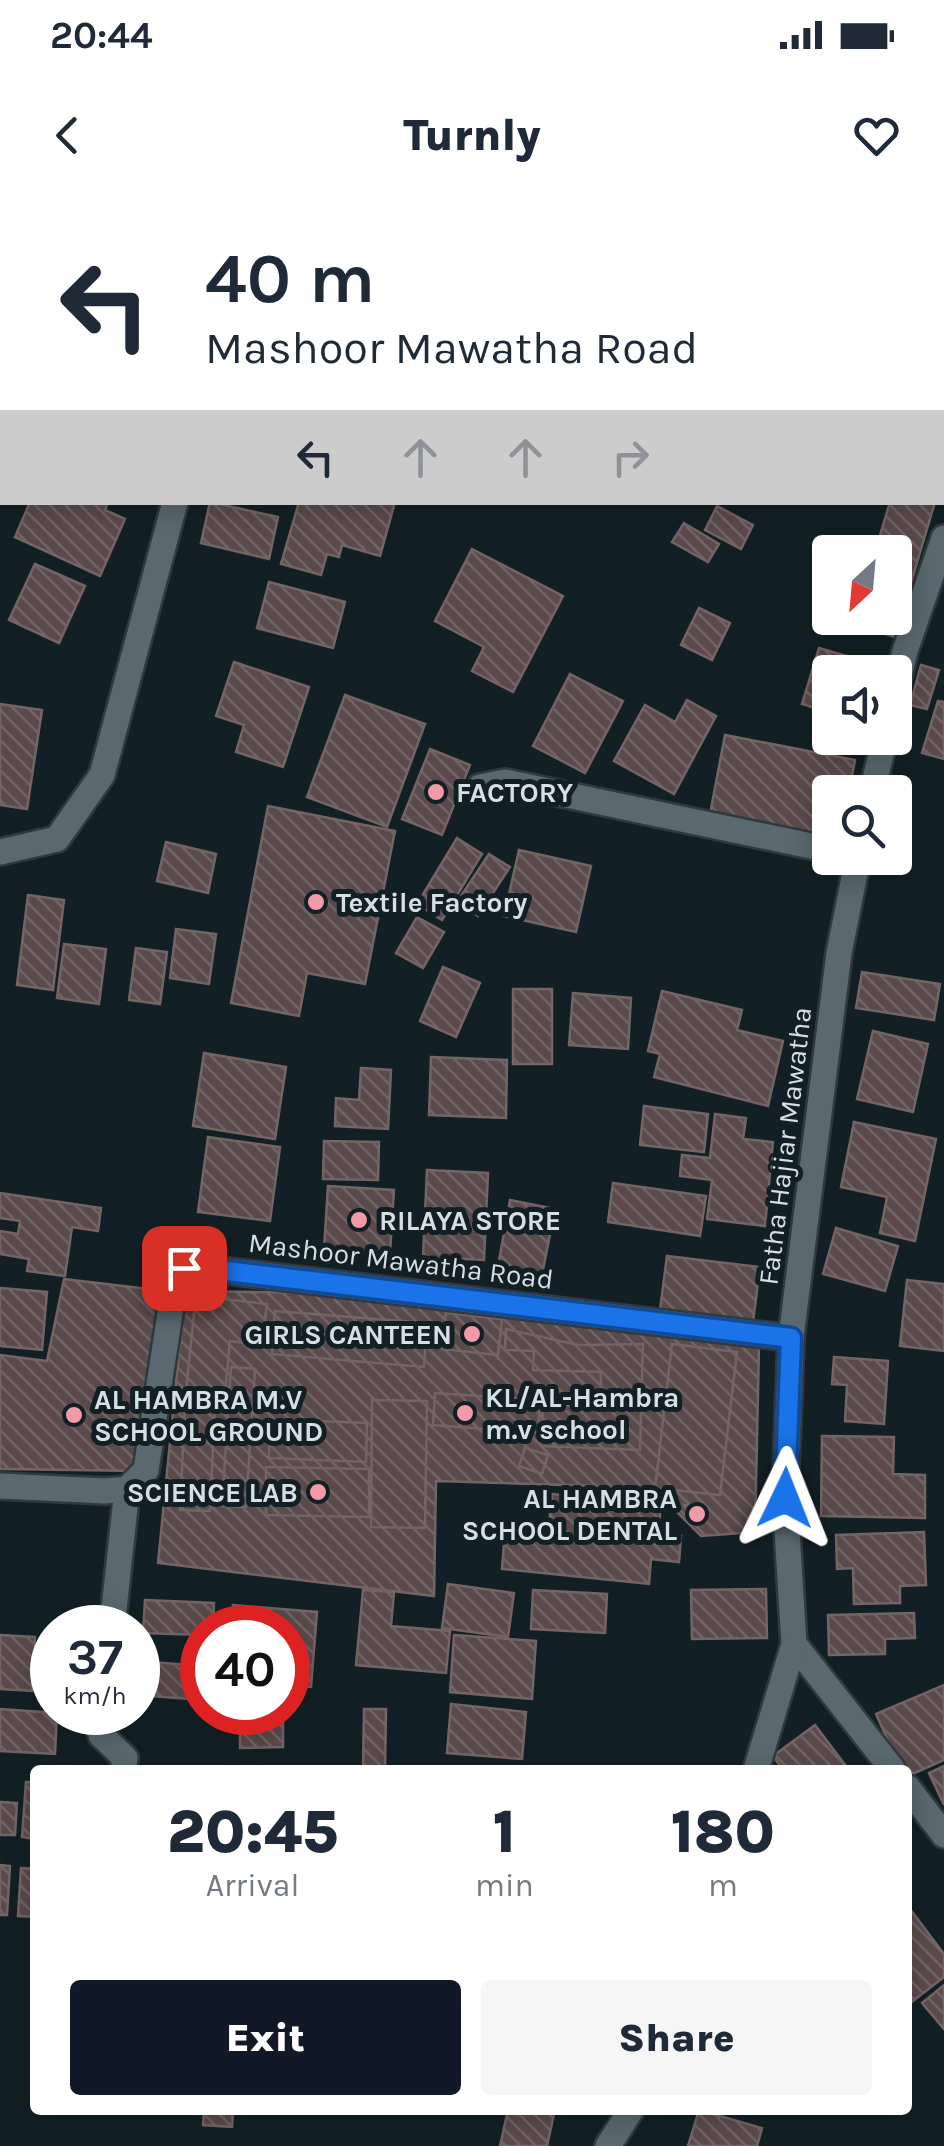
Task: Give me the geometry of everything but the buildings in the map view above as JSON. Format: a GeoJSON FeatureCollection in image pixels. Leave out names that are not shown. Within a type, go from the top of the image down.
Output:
{"type":"FeatureCollection","features":[{"type":"Feature","properties":{"kind":"street"},"geometry":{"type":"LineString","coordinates":[[0,852],[57,839],[102,775],[174,505]]}},
{"type":"Feature","properties":{"kind":"street"},"geometry":{"type":"LineString","coordinates":[[903,655],[944,538]]}},
{"type":"Feature","properties":{"kind":"street"},"geometry":{"type":"LineString","coordinates":[[480,787],[505,782],[812,846]]}},
{"type":"Feature","properties":{"kind":"street","name":"Fatha Hajiar Mawatha"},"geometry":{"type":"LineString","coordinates":[[794,1644],[785,1498],[791,1338],[839,953],[855,875]]}},
{"type":"Feature","properties":{"kind":"street","name":"Mashoor Mawatha Road"},"geometry":{"type":"LineString","coordinates":[[127,1488],[146,1470],[174,1287],[184,1268],[791,1338]]}},
{"type":"Feature","properties":{"kind":"street"},"geometry":{"type":"LineString","coordinates":[[0,1486],[106,1491],[127,1488],[114,1605]]}},
{"type":"Feature","properties":{"kind":"street"},"geometry":{"type":"LineString","coordinates":[[758,1765],[794,1644]]}},
{"type":"Feature","properties":{"kind":"street"},"geometry":{"type":"LineString","coordinates":[[794,1644],[889,1765]]}},
{"type":"Feature","properties":{"kind":"street"},"geometry":{"type":"LineString","coordinates":[[101,1735],[125,1758],[124,1765]]}},
{"type":"Feature","properties":{"kind":"street"},"geometry":{"type":"LineString","coordinates":[[912,1793],[944,1835]]}},
{"type":"Feature","properties":{"kind":"street"},"geometry":{"type":"LineString","coordinates":[[608,2146],[628,2115]]}},
{"type":"Feature","properties":{"kind":"place","name":"FACTORY"},"geometry":{"type":"Point","coordinates":[436,792]}},
{"type":"Feature","properties":{"kind":"place","name":"Textile Factory"},"geometry":{"type":"Point","coordinates":[316,902]}},
{"type":"Feature","properties":{"kind":"place","name":"RILAYA STORE"},"geometry":{"type":"Point","coordinates":[359,1220]}},
{"type":"Feature","properties":{"kind":"place","name":"GIRLS CANTEEN"},"geometry":{"type":"Point","coordinates":[472,1334]}},
{"type":"Feature","properties":{"kind":"place","name":"KL/AL-Hambra m.v school"},"geometry":{"type":"Point","coordinates":[465,1413]}},
{"type":"Feature","properties":{"kind":"place","name":"AL HAMBRA M.V SCHOOL GROUND"},"geometry":{"type":"Point","coordinates":[74,1415]}},
{"type":"Feature","properties":{"kind":"place","name":"SCIENCE LAB"},"geometry":{"type":"Point","coordinates":[318,1492]}},
{"type":"Feature","properties":{"kind":"place","name":"AL HAMBRA SCHOOL DENTAL"},"geometry":{"type":"Point","coordinates":[697,1514]}},
{"type":"Feature","properties":{"kind":"route"},"geometry":{"type":"LineString","coordinates":[[184,1268],[791,1338],[785,1498]]}}]}
